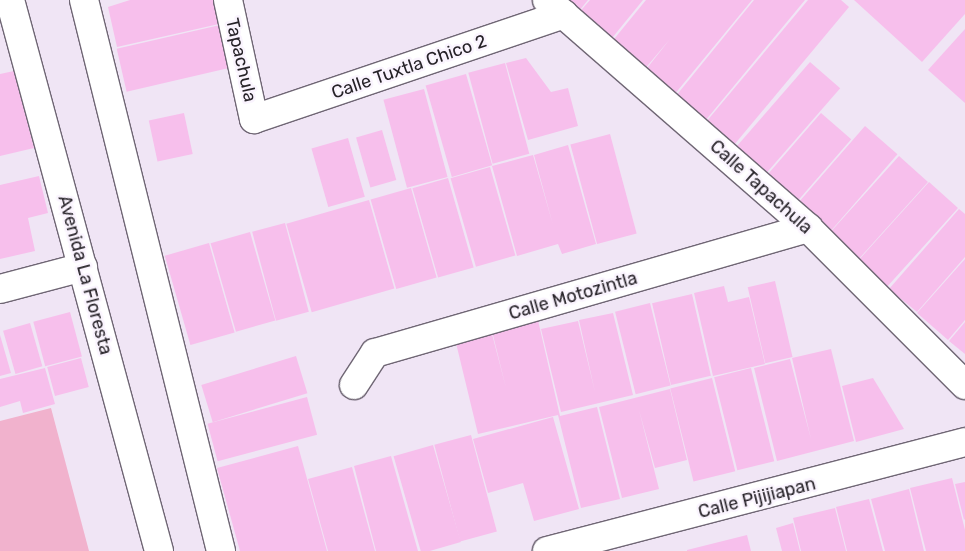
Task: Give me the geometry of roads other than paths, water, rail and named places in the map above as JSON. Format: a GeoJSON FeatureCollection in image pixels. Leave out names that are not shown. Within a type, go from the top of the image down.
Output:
{"type":"FeatureCollection","features":[{"type":"Feature","properties":{"kind":"street","name":"Avenida La Floresta"},"geometry":{"type":"LineString","coordinates":[[10,0],[10,37],[82,267],[159,551]]}},
{"type":"Feature","properties":{"kind":"street"},"geometry":{"type":"LineString","coordinates":[[84,0],[220,551]]}},
{"type":"Feature","properties":{"kind":"street","name":"Tapachula"},"geometry":{"type":"LineString","coordinates":[[228,0],[254,119]]}},
{"type":"Feature","properties":{"kind":"street","name":"Calle Tuxtla Chico 2"},"geometry":{"type":"LineString","coordinates":[[254,119],[555,7]]}},
{"type":"Feature","properties":{"kind":"street","name":"Calle Tapachula"},"geometry":{"type":"LineString","coordinates":[[555,7],[808,228],[965,385]]}},
{"type":"Feature","properties":{"kind":"street","name":"Calle Motozintla"},"geometry":{"type":"LineString","coordinates":[[354,385],[375,353],[808,228]]}},
{"type":"Feature","properties":{"kind":"street"},"geometry":{"type":"LineString","coordinates":[[0,289],[82,267]]}},
{"type":"Feature","properties":{"kind":"street","name":"Calle Pijijiapan"},"geometry":{"type":"LineString","coordinates":[[547,551],[965,442]]}}]}
